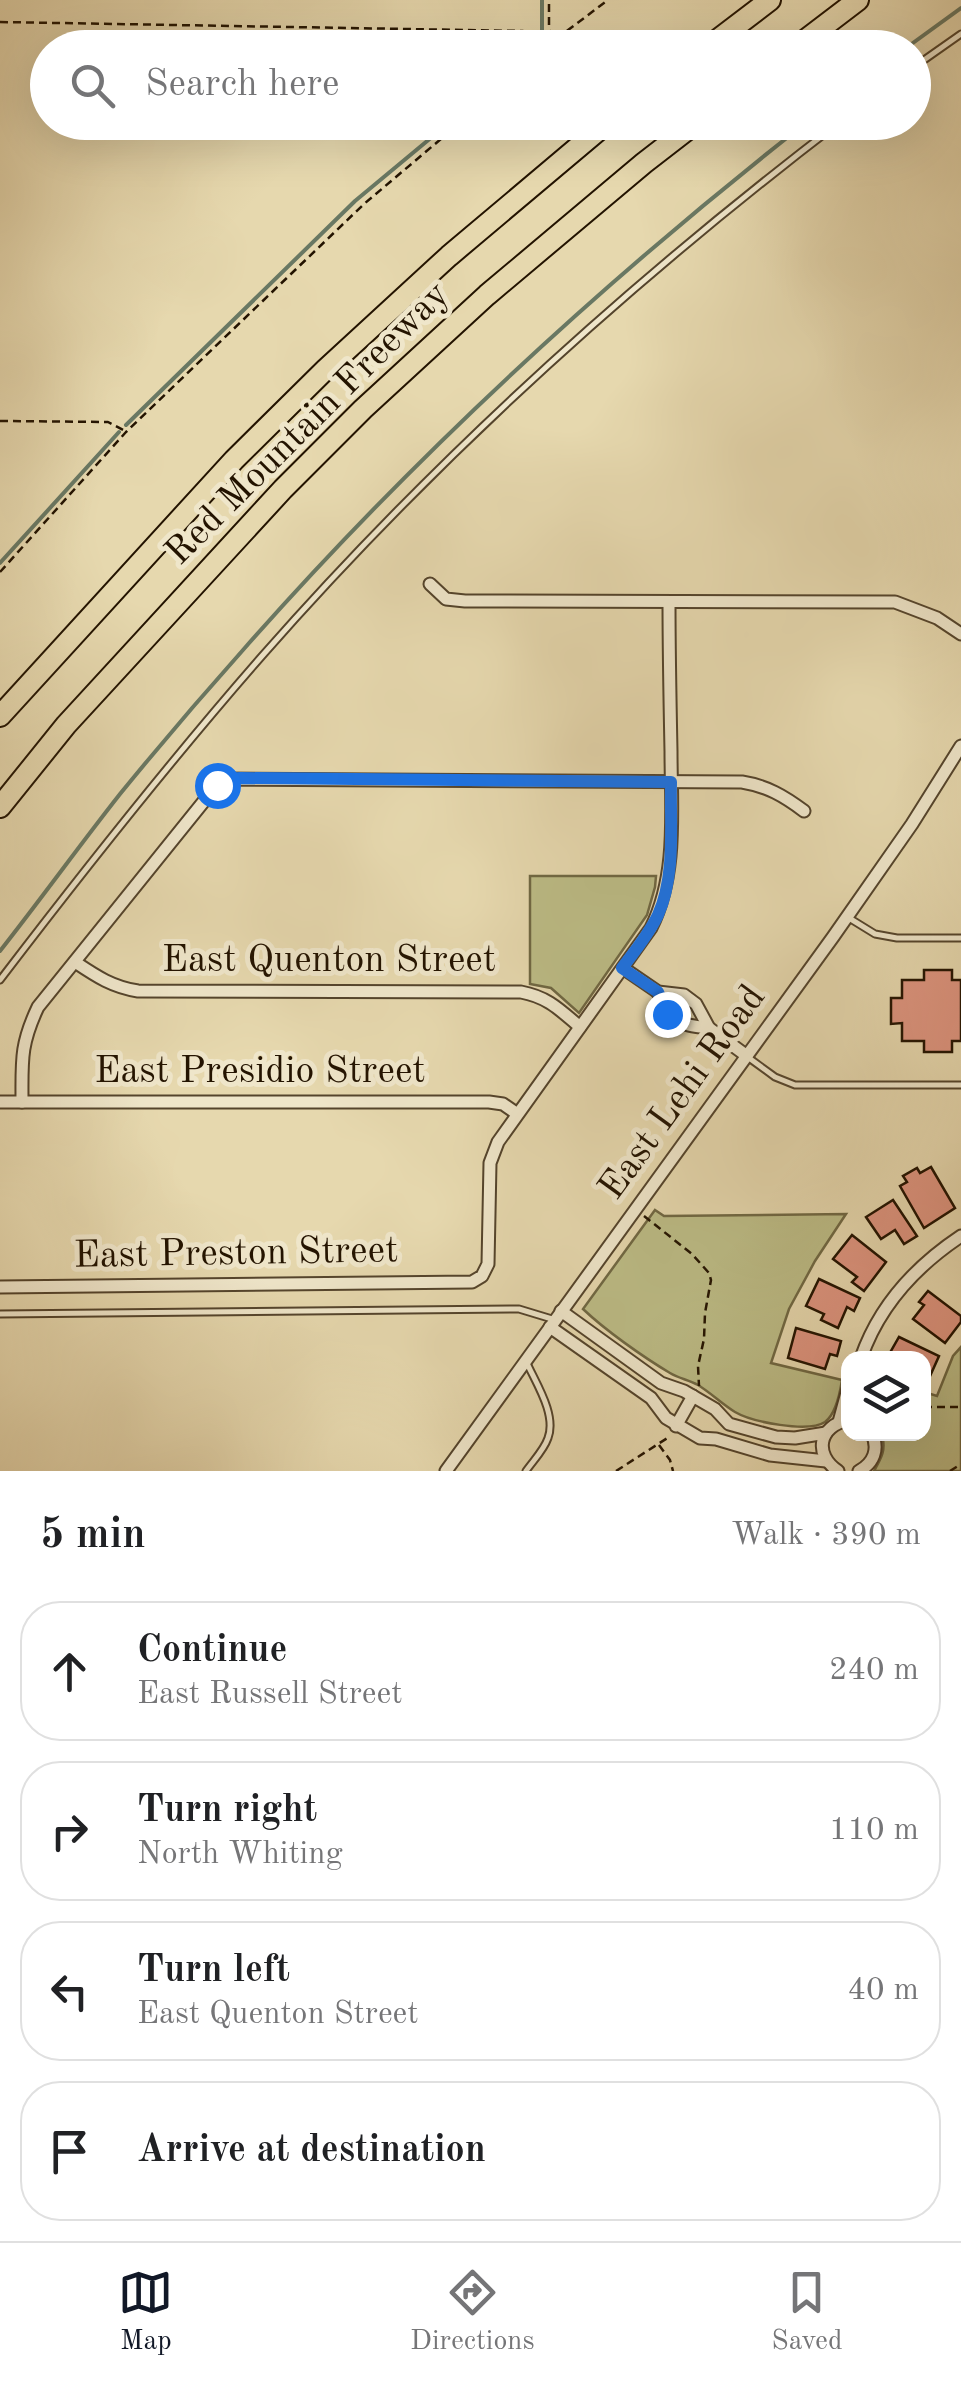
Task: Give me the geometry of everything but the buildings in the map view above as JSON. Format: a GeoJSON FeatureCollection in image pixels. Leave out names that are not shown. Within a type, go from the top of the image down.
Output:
{"type":"FeatureCollection","features":[{"type":"Feature","properties":{"kind":"highway"},"geometry":{"type":"LineString","coordinates":[[731,30],[770,0]]}},
{"type":"Feature","properties":{"kind":"highway"},"geometry":{"type":"LineString","coordinates":[[818,30],[858,0]]}},
{"type":"Feature","properties":{"kind":"highway","name":"Red Mountain Freeway"},"geometry":{"type":"LineString","coordinates":[[0,716],[234,460],[313,382],[449,256],[587,140]]}},
{"type":"Feature","properties":{"kind":"highway","name":"Red Mountain Freeway"},"geometry":{"type":"LineString","coordinates":[[0,807],[66,725],[283,489],[363,409],[487,295],[674,140]]}},
{"type":"Feature","properties":{"kind":"street"},"geometry":{"type":"LineString","coordinates":[[430,584],[446,599],[465,601],[896,602],[937,618],[961,634]]}},
{"type":"Feature","properties":{"kind":"street"},"geometry":{"type":"LineString","coordinates":[[516,1113],[651,928],[666,890],[671,782],[669,603]]}},
{"type":"Feature","properties":{"kind":"street","name":"East Lehi Road"},"geometry":{"type":"LineString","coordinates":[[446,1471],[848,917],[961,746]]}},
{"type":"Feature","properties":{"kind":"street"},"geometry":{"type":"LineString","coordinates":[[22,1102],[25,1034],[38,1006],[217,785],[226,779],[758,784],[782,794],[804,811]]}},
{"type":"Feature","properties":{"kind":"street","name":"East Quenton Street"},"geometry":{"type":"LineString","coordinates":[[75,962],[101,980],[138,991],[521,992],[538,995],[580,1027]]}},
{"type":"Feature","properties":{"kind":"street"},"geometry":{"type":"LineString","coordinates":[[622,968],[658,992],[684,995],[696,1004],[709,1028],[747,1056]]}},
{"type":"Feature","properties":{"kind":"street"},"geometry":{"type":"LineString","coordinates":[[658,992],[667,1014],[679,1024],[709,1028]]}},
{"type":"Feature","properties":{"kind":"street","name":"East Presidio Street"},"geometry":{"type":"LineString","coordinates":[[0,1102],[489,1102],[503,1104],[516,1113]]}},
{"type":"Feature","properties":{"kind":"street","name":"East Preston Street"},"geometry":{"type":"LineString","coordinates":[[0,1287],[472,1282],[482,1276],[488,1264],[490,1163],[516,1113]]}},
{"type":"Feature","properties":{"kind":"street"},"geometry":{"type":"LineString","coordinates":[[863,1351],[898,1291],[919,1268],[961,1236]]}},
{"type":"Feature","properties":{"kind":"street"},"geometry":{"type":"LineString","coordinates":[[556,1319],[662,1384],[715,1409],[728,1424],[795,1438],[826,1434],[841,1423]]}},
{"type":"Feature","properties":{"kind":"street"},"geometry":{"type":"LineString","coordinates":[[556,1319],[651,1398],[676,1426],[700,1438],[770,1455],[826,1461],[838,1471]]}},
{"type":"Feature","properties":{"kind":"street"},"geometry":{"type":"LineString","coordinates":[[676,1426],[693,1396]]}},
{"type":"Feature","properties":{"kind":"street"},"geometry":{"type":"LineString","coordinates":[[826,1434],[822,1447],[826,1461]]}},
{"type":"Feature","properties":{"kind":"street"},"geometry":{"type":"LineString","coordinates":[[863,1470],[874,1454],[874,1441]]}},
{"type":"Feature","properties":{"kind":"lane"},"geometry":{"type":"LineString","coordinates":[[931,56],[961,34]]}},
{"type":"Feature","properties":{"kind":"lane"},"geometry":{"type":"LineString","coordinates":[[0,980],[221,704],[401,508],[526,386],[757,185],[816,140]]}},
{"type":"Feature","properties":{"kind":"lane"},"geometry":{"type":"LineString","coordinates":[[848,917],[875,934],[961,938]]}},
{"type":"Feature","properties":{"kind":"lane"},"geometry":{"type":"LineString","coordinates":[[747,1056],[775,1077],[795,1085],[961,1084]]}},
{"type":"Feature","properties":{"kind":"lane"},"geometry":{"type":"LineString","coordinates":[[0,1314],[519,1309],[556,1319]]}},
{"type":"Feature","properties":{"kind":"lane"},"geometry":{"type":"LineString","coordinates":[[526,1361],[546,1407],[550,1431],[547,1442],[526,1471]]}},
{"type":"Feature","properties":{"kind":"path"},"geometry":{"type":"LineString","coordinates":[[549,0],[549,30]]}},
{"type":"Feature","properties":{"kind":"path"},"geometry":{"type":"LineString","coordinates":[[568,30],[608,0]]}},
{"type":"Feature","properties":{"kind":"path"},"geometry":{"type":"LineString","coordinates":[[0,22],[465,30]]}},
{"type":"Feature","properties":{"kind":"path"},"geometry":{"type":"LineString","coordinates":[[0,572],[126,432],[364,204],[440,140]]}},
{"type":"Feature","properties":{"kind":"path"},"geometry":{"type":"LineString","coordinates":[[0,421],[108,422],[126,432]]}},
{"type":"Feature","properties":{"kind":"path"},"geometry":{"type":"LineString","coordinates":[[635,1210],[692,1254],[709,1273],[698,1388],[693,1396]]}},
{"type":"Feature","properties":{"kind":"path"},"geometry":{"type":"LineString","coordinates":[[931,1407],[961,1407]]}},
{"type":"Feature","properties":{"kind":"path"},"geometry":{"type":"LineString","coordinates":[[616,1471],[672,1434],[676,1426]]}},
{"type":"Feature","properties":{"kind":"path"},"geometry":{"type":"LineString","coordinates":[[658,1444],[673,1471]]}},
{"type":"Feature","properties":{"kind":"path"},"geometry":{"type":"LineString","coordinates":[[950,1471],[961,1464]]}},
{"type":"Feature","properties":{"kind":"green space"},"geometry":{"type":"Polygon","coordinates":[[[530,876],[656,876],[647,915],[579,1013],[551,988],[530,984],[530,876]]]}},
{"type":"Feature","properties":{"kind":"green space"},"geometry":{"type":"Polygon","coordinates":[[[655,1210],[664,1216],[846,1214],[789,1309],[771,1363],[841,1380],[835,1409],[825,1422],[817,1425],[780,1425],[735,1412],[698,1385],[648,1359],[583,1309],[655,1210]]]}},
{"type":"Feature","properties":{"kind":"green space"},"geometry":{"type":"Polygon","coordinates":[[[961,1347],[961,1471],[874,1471],[883,1441],[931,1441],[931,1394],[937,1396],[953,1356],[961,1347]]]}},
{"type":"Feature","properties":{"kind":"waterway"},"geometry":{"type":"LineString","coordinates":[[542,0],[542,30]]}},
{"type":"Feature","properties":{"kind":"waterway"},"geometry":{"type":"LineString","coordinates":[[931,30],[961,8]]}},
{"type":"Feature","properties":{"kind":"waterway"},"geometry":{"type":"LineString","coordinates":[[126,425],[355,201],[428,140]]}},
{"type":"Feature","properties":{"kind":"waterway"},"geometry":{"type":"LineString","coordinates":[[0,951],[165,739],[374,508],[584,308],[784,140]]}},
{"type":"Feature","properties":{"kind":"waterway"},"geometry":{"type":"LineString","coordinates":[[0,563],[119,432]]}},
{"type":"Feature","properties":{"kind":"route"},"geometry":{"type":"LineString","coordinates":[[217,785],[226,779],[241,778],[671,782],[666,890],[651,928],[622,968],[658,992],[667,1014]]}}]}
